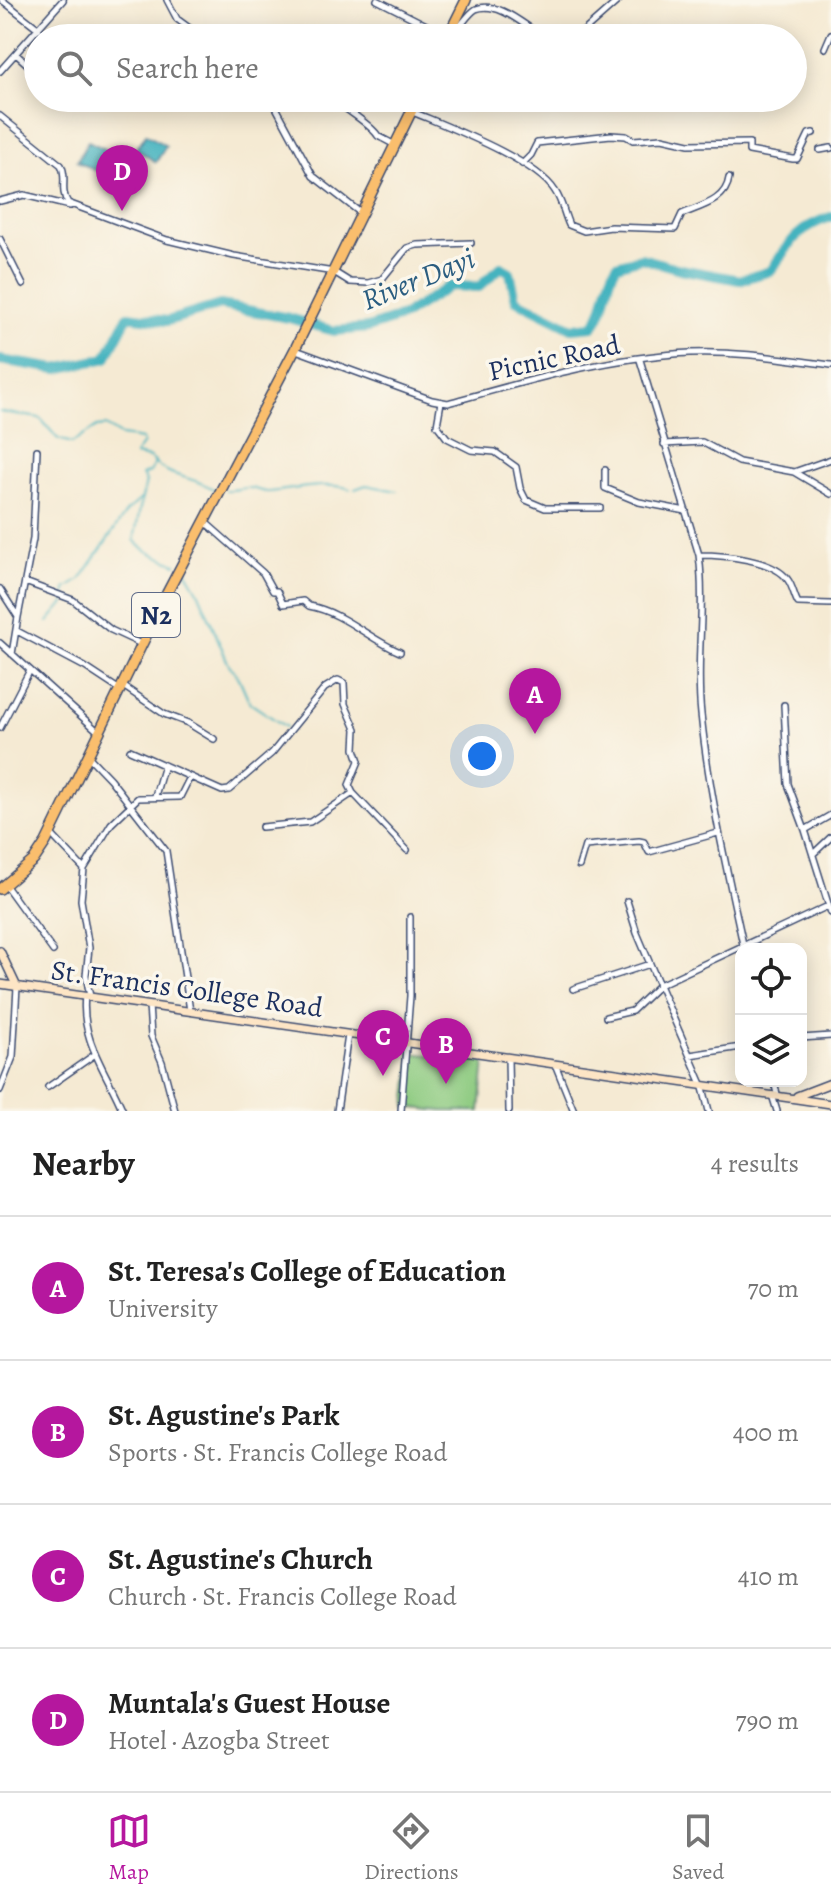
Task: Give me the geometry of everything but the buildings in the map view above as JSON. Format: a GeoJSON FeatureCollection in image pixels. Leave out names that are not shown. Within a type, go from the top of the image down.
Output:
{"type":"FeatureCollection","features":[{"type":"Feature","properties":{"kind":"highway"},"geometry":{"type":"LineString","coordinates":[[456,24],[466,0]]}},
{"type":"Feature","properties":{"kind":"highway","name":"N2"},"geometry":{"type":"LineString","coordinates":[[3,887],[34,860],[50,833],[204,521],[363,215],[412,112]]}},
{"type":"Feature","properties":{"kind":"main road"},"geometry":{"type":"LineString","coordinates":[[0,951],[17,987]]}},
{"type":"Feature","properties":{"kind":"main road","name":"St. Francis College Road"},"geometry":{"type":"LineString","coordinates":[[0,984],[831,1104]]}},
{"type":"Feature","properties":{"kind":"main road"},"geometry":{"type":"LineString","coordinates":[[795,1097],[831,1083]]}},
{"type":"Feature","properties":{"kind":"street"},"geometry":{"type":"LineString","coordinates":[[2,0],[33,24]]}},
{"type":"Feature","properties":{"kind":"street"},"geometry":{"type":"LineString","coordinates":[[43,24],[63,0]]}},
{"type":"Feature","properties":{"kind":"street"},"geometry":{"type":"LineString","coordinates":[[167,0],[177,19],[184,24]]}},
{"type":"Feature","properties":{"kind":"street"},"geometry":{"type":"LineString","coordinates":[[377,0],[424,24]]}},
{"type":"Feature","properties":{"kind":"street"},"geometry":{"type":"LineString","coordinates":[[592,24],[619,0]]}},
{"type":"Feature","properties":{"kind":"street"},"geometry":{"type":"LineString","coordinates":[[462,24],[475,10],[487,7],[511,14],[526,24]]}},
{"type":"Feature","properties":{"kind":"street"},"geometry":{"type":"LineString","coordinates":[[825,48],[831,34]]}},
{"type":"Feature","properties":{"kind":"street"},"geometry":{"type":"LineString","coordinates":[[0,71],[24,45]]}},
{"type":"Feature","properties":{"kind":"street"},"geometry":{"type":"LineString","coordinates":[[16,54],[24,61]]}},
{"type":"Feature","properties":{"kind":"street"},"geometry":{"type":"LineString","coordinates":[[279,112],[313,176],[363,215]]}},
{"type":"Feature","properties":{"kind":"street"},"geometry":{"type":"LineString","coordinates":[[350,112],[376,131],[378,136],[396,145]]}},
{"type":"Feature","properties":{"kind":"street"},"geometry":{"type":"LineString","coordinates":[[414,112],[522,164],[554,189],[569,225],[584,231],[611,227],[675,229],[682,214],[717,199],[728,187],[729,178]]}},
{"type":"Feature","properties":{"kind":"street"},"geometry":{"type":"LineString","coordinates":[[0,116],[61,165],[64,169],[64,196],[75,208]]}},
{"type":"Feature","properties":{"kind":"street"},"geometry":{"type":"LineString","coordinates":[[522,164],[537,143],[611,135],[633,140],[662,138],[689,144],[749,143],[749,151],[797,159],[809,134],[813,133]]}},
{"type":"Feature","properties":{"kind":"street"},"geometry":{"type":"LineString","coordinates":[[820,150],[831,148]]}},
{"type":"Feature","properties":{"kind":"street"},"geometry":{"type":"LineString","coordinates":[[0,201],[24,195],[75,208],[180,243],[234,256],[334,272],[350,282],[368,283],[382,279],[407,248],[471,243]]}},
{"type":"Feature","properties":{"kind":"street"},"geometry":{"type":"LineString","coordinates":[[0,240],[23,285]]}},
{"type":"Feature","properties":{"kind":"street"},"geometry":{"type":"LineString","coordinates":[[295,349],[441,402],[437,425],[441,433],[463,448],[495,452],[516,467],[526,500],[545,508],[600,508]]}},
{"type":"Feature","properties":{"kind":"street","name":"Picnic Road"},"geometry":{"type":"LineString","coordinates":[[441,402],[448,403],[571,370],[687,353],[722,353],[831,365]]}},
{"type":"Feature","properties":{"kind":"street"},"geometry":{"type":"LineString","coordinates":[[640,360],[699,555],[702,575],[698,677],[701,716],[718,833],[743,943]]}},
{"type":"Feature","properties":{"kind":"street"},"geometry":{"type":"LineString","coordinates":[[664,444],[702,442],[739,462],[794,472],[831,494]]}},
{"type":"Feature","properties":{"kind":"street"},"geometry":{"type":"LineString","coordinates":[[12,654],[33,539],[37,450]]}},
{"type":"Feature","properties":{"kind":"street"},"geometry":{"type":"LineString","coordinates":[[794,472],[831,459]]}},
{"type":"Feature","properties":{"kind":"street"},"geometry":{"type":"LineString","coordinates":[[605,470],[605,488],[647,504],[686,511]]}},
{"type":"Feature","properties":{"kind":"street"},"geometry":{"type":"LineString","coordinates":[[204,521],[263,573],[283,604],[303,601],[345,620],[376,641],[400,652]]}},
{"type":"Feature","properties":{"kind":"street"},"geometry":{"type":"LineString","coordinates":[[699,555],[730,556],[776,570],[789,581],[798,603],[831,604]]}},
{"type":"Feature","properties":{"kind":"street"},"geometry":{"type":"LineString","coordinates":[[25,582],[68,598],[111,630],[142,644]]}},
{"type":"Feature","properties":{"kind":"street"},"geometry":{"type":"LineString","coordinates":[[0,589],[18,617]]}},
{"type":"Feature","properties":{"kind":"street"},"geometry":{"type":"LineString","coordinates":[[17,631],[214,739]]}},
{"type":"Feature","properties":{"kind":"street"},"geometry":{"type":"LineString","coordinates":[[0,643],[101,733]]}},
{"type":"Feature","properties":{"kind":"street"},"geometry":{"type":"LineString","coordinates":[[0,728],[30,670]]}},
{"type":"Feature","properties":{"kind":"street"},"geometry":{"type":"LineString","coordinates":[[130,750],[222,791],[229,790],[272,753],[325,688],[338,680],[344,683],[345,704],[356,729],[355,749],[359,761],[349,782],[353,793],[407,850]]}},
{"type":"Feature","properties":{"kind":"street"},"geometry":{"type":"LineString","coordinates":[[784,705],[788,784],[831,913]]}},
{"type":"Feature","properties":{"kind":"street"},"geometry":{"type":"LineString","coordinates":[[89,757],[166,851],[190,1011]]}},
{"type":"Feature","properties":{"kind":"street"},"geometry":{"type":"LineString","coordinates":[[155,796],[164,765]]}},
{"type":"Feature","properties":{"kind":"street"},"geometry":{"type":"LineString","coordinates":[[123,1111],[94,1055],[84,1020],[89,948],[81,900],[84,869],[111,824],[130,804],[141,797],[180,797],[190,777]]}},
{"type":"Feature","properties":{"kind":"street"},"geometry":{"type":"LineString","coordinates":[[262,827],[310,822],[353,793]]}},
{"type":"Feature","properties":{"kind":"street"},"geometry":{"type":"LineString","coordinates":[[805,830],[831,815]]}},
{"type":"Feature","properties":{"kind":"street"},"geometry":{"type":"LineString","coordinates":[[50,833],[84,869]]}},
{"type":"Feature","properties":{"kind":"street"},"geometry":{"type":"LineString","coordinates":[[579,866],[585,846],[639,841],[644,842],[649,852],[718,833]]}},
{"type":"Feature","properties":{"kind":"street"},"geometry":{"type":"LineString","coordinates":[[813,854],[831,837]]}},
{"type":"Feature","properties":{"kind":"street"},"geometry":{"type":"LineString","coordinates":[[3,887],[53,951]]}},
{"type":"Feature","properties":{"kind":"street"},"geometry":{"type":"LineString","coordinates":[[627,901],[650,964],[702,1084],[709,1111]]}},
{"type":"Feature","properties":{"kind":"street"},"geometry":{"type":"LineString","coordinates":[[754,943],[828,906]]}},
{"type":"Feature","properties":{"kind":"street"},"geometry":{"type":"LineString","coordinates":[[401,1111],[410,996],[410,917]]}},
{"type":"Feature","properties":{"kind":"street"},"geometry":{"type":"LineString","coordinates":[[606,1017],[632,1011],[659,985],[735,952]]}},
{"type":"Feature","properties":{"kind":"street"},"geometry":{"type":"LineString","coordinates":[[573,989],[650,964]]}},
{"type":"Feature","properties":{"kind":"street"},"geometry":{"type":"LineString","coordinates":[[0,1090],[13,1057],[17,987]]}},
{"type":"Feature","properties":{"kind":"street"},"geometry":{"type":"LineString","coordinates":[[149,1005],[151,1036],[162,1062],[175,1111]]}},
{"type":"Feature","properties":{"kind":"street"},"geometry":{"type":"LineString","coordinates":[[337,1111],[348,1034]]}},
{"type":"Feature","properties":{"kind":"street"},"geometry":{"type":"LineString","coordinates":[[807,1038],[831,1036]]}},
{"type":"Feature","properties":{"kind":"street"},"geometry":{"type":"LineString","coordinates":[[690,1055],[735,1048]]}},
{"type":"Feature","properties":{"kind":"street"},"geometry":{"type":"LineString","coordinates":[[48,1087],[94,1055]]}},
{"type":"Feature","properties":{"kind":"street"},"geometry":{"type":"LineString","coordinates":[[508,1057],[509,1111]]}},
{"type":"Feature","properties":{"kind":"street"},"geometry":{"type":"LineString","coordinates":[[555,1063],[574,1111]]}},
{"type":"Feature","properties":{"kind":"street"},"geometry":{"type":"LineString","coordinates":[[774,1087],[777,1111]]}},
{"type":"Feature","properties":{"kind":"green space"},"geometry":{"type":"Polygon","coordinates":[[[412,1053],[485,1062],[480,1111],[406,1107],[412,1053]]]}},
{"type":"Feature","properties":{"kind":"water"},"geometry":{"type":"Polygon","coordinates":[[[146,134],[166,146],[156,162],[136,149],[146,134]]]}},
{"type":"Feature","properties":{"kind":"water"},"geometry":{"type":"Polygon","coordinates":[[[88,141],[107,150],[96,171],[77,161],[88,141]]]}},
{"type":"Feature","properties":{"kind":"water"},"geometry":{"type":"Polygon","coordinates":[[[109,153],[126,161],[118,181],[101,174],[109,153]]]}},
{"type":"Feature","properties":{"kind":"water"},"geometry":{"type":"Polygon","coordinates":[[[130,164],[144,170],[135,191],[120,184],[130,164]]]}},
{"type":"Feature","properties":{"kind":"waterway","name":"River Dayi"},"geometry":{"type":"LineString","coordinates":[[0,360],[57,369],[106,358],[128,316],[167,321],[220,305],[289,318],[334,331],[368,328],[403,316],[450,286],[479,287],[501,267],[510,272],[516,300],[572,328],[593,326],[617,265],[641,258],[740,280],[771,271],[795,237],[831,217]]}},
{"type":"Feature","properties":{"kind":"waterway"},"geometry":{"type":"LineString","coordinates":[[0,412],[40,418],[58,439],[72,443],[97,427],[106,426],[121,436],[142,439],[143,443],[135,455],[155,462],[150,472],[142,475],[146,482],[142,498],[127,511],[80,580],[66,589],[65,602],[48,622]]}},
{"type":"Feature","properties":{"kind":"waterway"},"geometry":{"type":"LineString","coordinates":[[155,464],[215,490]]}},
{"type":"Feature","properties":{"kind":"waterway"},"geometry":{"type":"LineString","coordinates":[[355,489],[366,485],[397,491]]}},
{"type":"Feature","properties":{"kind":"waterway"},"geometry":{"type":"LineString","coordinates":[[226,490],[247,488],[269,492],[333,486],[350,489]]}},
{"type":"Feature","properties":{"kind":"waterway"},"geometry":{"type":"LineString","coordinates":[[142,498],[134,540],[148,552],[176,564]]}},
{"type":"Feature","properties":{"kind":"waterway"},"geometry":{"type":"LineString","coordinates":[[185,569],[250,703],[286,727]]}},
{"type":"Feature","properties":{"kind":"place","name":"Muntala's Guest House"},"geometry":{"type":"Point","coordinates":[122,211]}},
{"type":"Feature","properties":{"kind":"place","name":"St. Teresa's College of Education"},"geometry":{"type":"Point","coordinates":[535,734]}},
{"type":"Feature","properties":{"kind":"place","name":"St. Agustine's Church"},"geometry":{"type":"Point","coordinates":[383,1076]}},
{"type":"Feature","properties":{"kind":"place","name":"St. Agustine's Park"},"geometry":{"type":"Point","coordinates":[446,1084]}}]}
